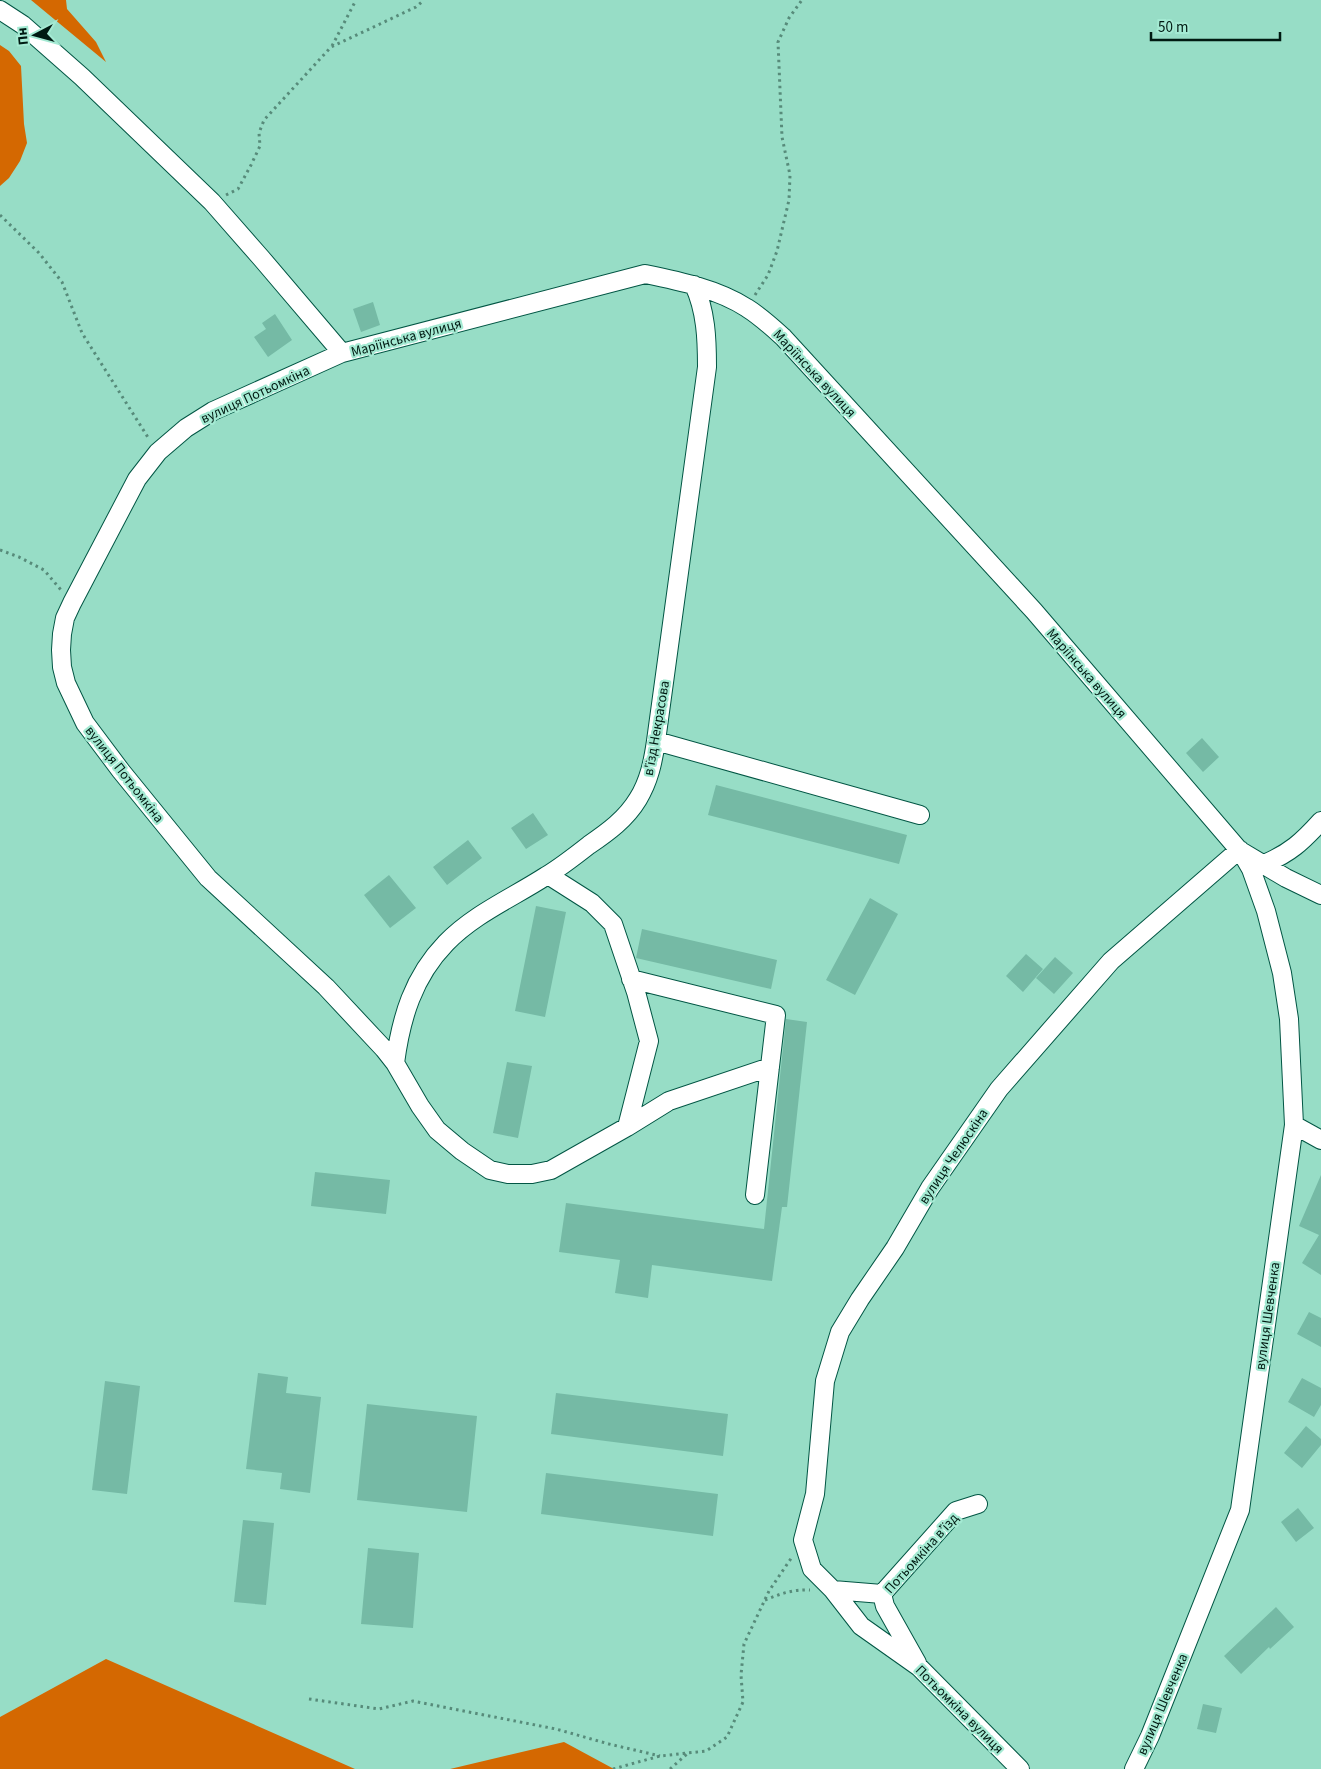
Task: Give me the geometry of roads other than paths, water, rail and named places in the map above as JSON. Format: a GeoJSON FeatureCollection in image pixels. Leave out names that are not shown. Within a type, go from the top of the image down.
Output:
{"type":"FeatureCollection","features":[{"type":"Feature","properties":{"kind":"street","name":"Маріїнська вулиця"},"geometry":{"type":"LineString","coordinates":[[0,10],[23,25],[82,76],[212,202],[342,353],[645,274],[694,285],[747,307],[783,337],[1034,611],[1239,850],[1321,896]]}},
{"type":"Feature","properties":{"kind":"street","name":"в'їзд Некрасова"},"geometry":{"type":"LineString","coordinates":[[395,1063],[400,1030],[410,999],[425,970],[445,944],[469,922],[548,875],[608,832],[630,811],[645,785],[656,742],[707,367],[707,337],[704,316],[694,285]]}},
{"type":"Feature","properties":{"kind":"street","name":"вулиця Потьомкіна"},"geometry":{"type":"LineString","coordinates":[[342,353],[213,411],[186,428],[158,452],[137,479],[65,618],[61,650],[62,667],[66,683],[85,723],[121,771],[208,878],[326,988],[395,1063]]}},
{"type":"Feature","properties":{"kind":"street"},"geometry":{"type":"LineString","coordinates":[[656,742],[920,815]]}},
{"type":"Feature","properties":{"kind":"street"},"geometry":{"type":"LineString","coordinates":[[1264,864],[1281,857],[1299,845],[1321,821]]}},
{"type":"Feature","properties":{"kind":"street","name":"вулиця Шевченка"},"geometry":{"type":"LineString","coordinates":[[1134,1769],[1150,1736],[1240,1510],[1294,1125],[1289,1019],[1282,972],[1260,894],[1251,869],[1239,850]]}},
{"type":"Feature","properties":{"kind":"street","name":"вулиця Челюскіна"},"geometry":{"type":"LineString","coordinates":[[803,1540],[815,1494],[825,1381],[840,1332],[895,1248],[930,1188],[999,1089],[1111,961],[1239,850]]}},
{"type":"Feature","properties":{"kind":"street"},"geometry":{"type":"LineString","coordinates":[[548,875],[592,903],[613,924],[631,979],[649,1040],[627,1127]]}},
{"type":"Feature","properties":{"kind":"street"},"geometry":{"type":"LineString","coordinates":[[631,979],[776,1015],[755,1195]]}},
{"type":"Feature","properties":{"kind":"street"},"geometry":{"type":"LineString","coordinates":[[395,1063],[420,1106],[437,1130],[462,1151],[490,1170],[508,1174],[532,1174],[551,1170],[669,1101],[770,1067]]}},
{"type":"Feature","properties":{"kind":"street"},"geometry":{"type":"LineString","coordinates":[[1294,1125],[1321,1140]]}},
{"type":"Feature","properties":{"kind":"street","name":"Потьомкіна в’їзд"},"geometry":{"type":"LineString","coordinates":[[919,1667],[885,1606],[882,1594],[956,1511],[978,1504]]}},
{"type":"Feature","properties":{"kind":"street","name":"Потьомкіна вулиця"},"geometry":{"type":"LineString","coordinates":[[803,1540],[812,1569],[833,1590],[861,1626],[919,1667],[1020,1769]]}},
{"type":"Feature","properties":{"kind":"street"},"geometry":{"type":"LineString","coordinates":[[833,1590],[882,1594]]}}]}
